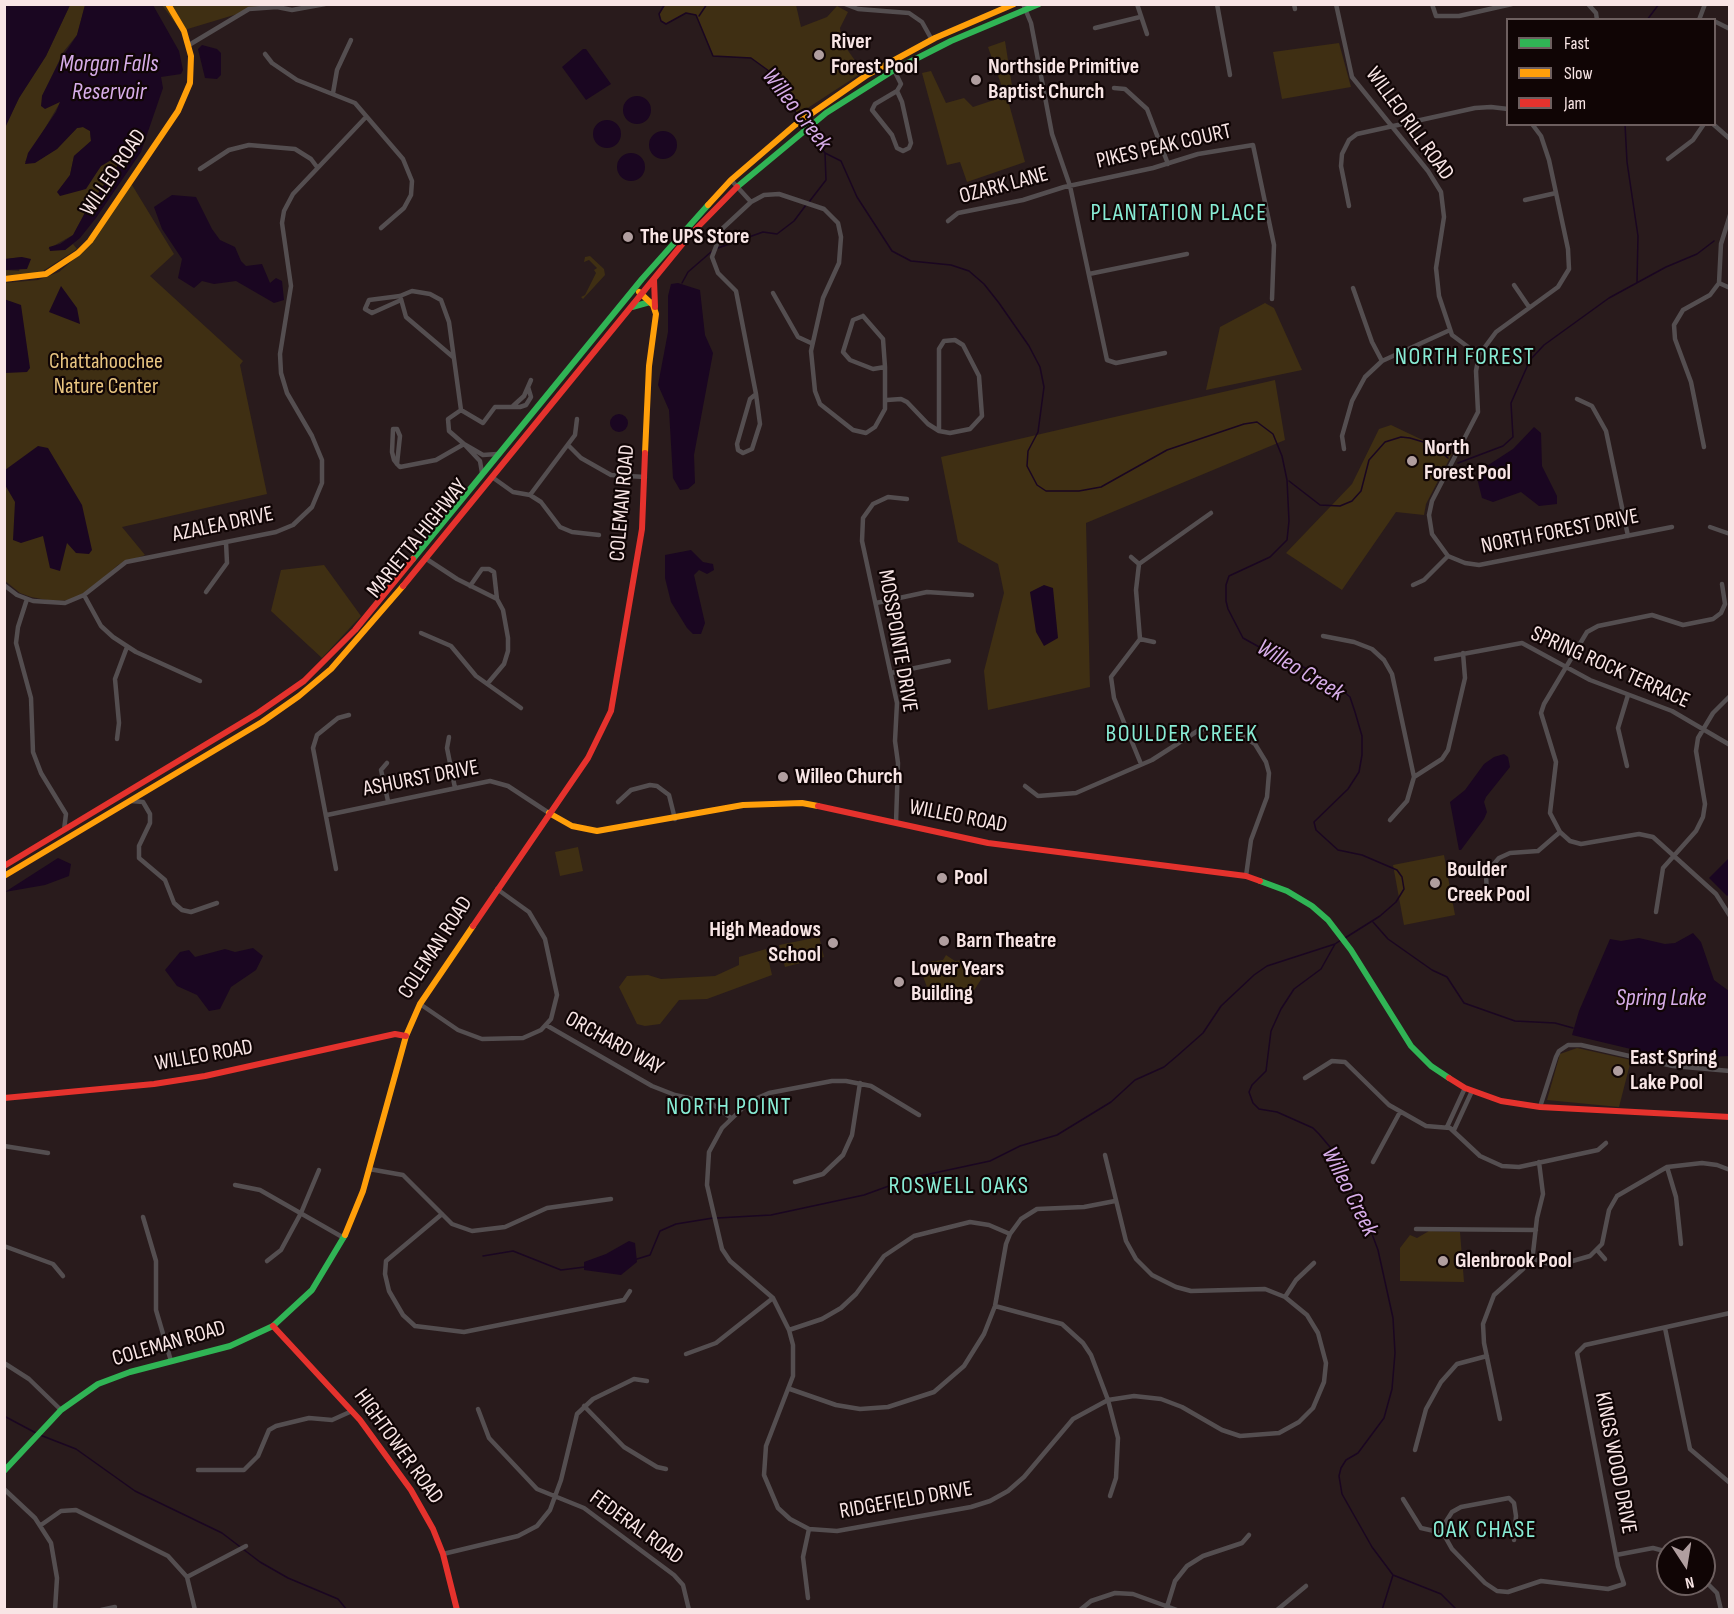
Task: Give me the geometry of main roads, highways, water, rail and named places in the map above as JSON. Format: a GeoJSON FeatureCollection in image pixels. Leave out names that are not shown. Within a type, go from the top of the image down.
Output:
{"type":"FeatureCollection","features":[{"type":"Feature","properties":{"kind":"main road","name":"WILLEO ROAD"},"geometry":{"type":"LineString","coordinates":[[4,279],[27,278],[52,271],[90,241],[183,102],[192,77],[189,45],[184,31],[168,4]]}},
{"type":"Feature","properties":{"kind":"main road","name":"MARIETTA HIGHWAY"},"geometry":{"type":"LineString","coordinates":[[4,866],[266,708],[304,681],[355,630],[634,288],[684,229],[731,180],[810,113],[867,75],[932,40],[1014,4]]}},
{"type":"Feature","properties":{"kind":"main road","name":"MARIETTA HIGHWAY"},"geometry":{"type":"LineString","coordinates":[[4,876],[262,722],[308,689],[353,646],[699,226],[737,187],[789,142],[813,123],[894,70],[1025,7],[1039,4]]}},
{"type":"Feature","properties":{"kind":"main road","name":"COLEMAN ROAD"},"geometry":{"type":"LineString","coordinates":[[4,1472],[61,1410],[103,1382],[230,1346],[273,1326],[312,1290],[344,1238],[355,1214],[369,1169],[406,1035],[420,1004],[595,747],[611,711],[638,555],[645,477],[654,279]]}},
{"type":"Feature","properties":{"kind":"main road"},"geometry":{"type":"LineString","coordinates":[[634,288],[653,305]]}},
{"type":"Feature","properties":{"kind":"main road"},"geometry":{"type":"LineString","coordinates":[[630,308],[653,305]]}},
{"type":"Feature","properties":{"kind":"main road","name":"WILLEO ROAD"},"geometry":{"type":"LineString","coordinates":[[549,813],[572,826],[592,831],[675,819],[741,805],[780,802],[811,804],[988,843],[1246,876],[1287,891],[1312,906],[1328,920],[1344,939],[1411,1046],[1431,1066],[1469,1090],[1501,1101],[1540,1107],[1730,1117]]}},
{"type":"Feature","properties":{"kind":"main road","name":"WILLEO ROAD"},"geometry":{"type":"LineString","coordinates":[[4,1098],[154,1084],[205,1076],[395,1034],[406,1035]]}},
{"type":"Feature","properties":{"kind":"main road","name":"HIGHTOWER ROAD"},"geometry":{"type":"LineString","coordinates":[[273,1326],[352,1411],[415,1496],[443,1554],[457,1610]]}},
{"type":"Feature","properties":{"kind":"water","name":"Morgan Falls Reservoir"},"geometry":{"type":"Polygon","coordinates":[[[5,4],[70,5],[46,56],[19,98],[5,128],[5,4]]]}},
{"type":"Feature","properties":{"kind":"water","name":"Morgan Falls Reservoir"},"geometry":{"type":"Polygon","coordinates":[[[85,5],[153,5],[179,51],[183,70],[181,74],[161,77],[163,88],[141,152],[96,218],[80,238],[65,250],[50,251],[49,247],[60,244],[73,235],[87,209],[123,158],[121,154],[101,166],[86,189],[60,196],[57,192],[70,175],[74,156],[91,141],[90,131],[83,127],[77,128],[57,149],[35,163],[25,164],[28,153],[56,112],[60,102],[45,109],[41,106],[42,96],[59,62],[77,35],[85,5]]]}},
{"type":"Feature","properties":{"kind":"water"},"geometry":{"type":"Polygon","coordinates":[[[202,45],[217,49],[221,53],[221,75],[217,79],[205,78],[198,49],[202,45]]]}},
{"type":"Feature","properties":{"kind":"water"},"geometry":{"type":"Polygon","coordinates":[[[586,49],[611,84],[586,100],[562,67],[586,49]]]}},
{"type":"Feature","properties":{"kind":"water"},"geometry":{"type":"Polygon","coordinates":[[[637,96],[647,100],[651,110],[647,120],[637,124],[627,120],[623,110],[627,100],[637,96]]]}},
{"type":"Feature","properties":{"kind":"water"},"geometry":{"type":"Polygon","coordinates":[[[607,120],[617,124],[621,134],[617,144],[607,148],[597,144],[593,134],[597,124],[607,120]]]}},
{"type":"Feature","properties":{"kind":"water"},"geometry":{"type":"Polygon","coordinates":[[[663,131],[673,135],[677,145],[673,155],[663,159],[653,155],[649,145],[653,135],[663,131]]]}},
{"type":"Feature","properties":{"kind":"water"},"geometry":{"type":"Polygon","coordinates":[[[631,153],[641,157],[645,167],[641,177],[631,181],[621,177],[617,167],[621,157],[631,153]]]}},
{"type":"Feature","properties":{"kind":"water"},"geometry":{"type":"Polygon","coordinates":[[[172,195],[196,197],[212,229],[220,240],[235,247],[241,261],[246,266],[262,264],[270,283],[276,278],[282,281],[284,300],[274,303],[236,281],[214,284],[202,281],[194,288],[178,278],[182,259],[162,229],[154,207],[172,195]]]}},
{"type":"Feature","properties":{"kind":"water"},"geometry":{"type":"Polygon","coordinates":[[[22,257],[31,259],[27,269],[5,270],[5,259],[22,257]]]}},
{"type":"Feature","properties":{"kind":"water"},"geometry":{"type":"Polygon","coordinates":[[[678,283],[700,290],[705,335],[713,353],[694,455],[695,483],[688,489],[680,490],[673,478],[669,410],[658,385],[668,332],[668,296],[671,284],[678,283]]]}},
{"type":"Feature","properties":{"kind":"water"},"geometry":{"type":"Polygon","coordinates":[[[61,286],[77,308],[80,324],[49,312],[61,286]]]}},
{"type":"Feature","properties":{"kind":"water"},"geometry":{"type":"Polygon","coordinates":[[[4,299],[21,305],[30,368],[27,372],[5,373],[4,299]]]}},
{"type":"Feature","properties":{"kind":"water"},"geometry":{"type":"Polygon","coordinates":[[[619,414],[625,417],[628,423],[625,429],[619,432],[613,429],[610,423],[613,417],[619,414]]]}},
{"type":"Feature","properties":{"kind":"water"},"geometry":{"type":"Polygon","coordinates":[[[1534,427],[1541,433],[1542,466],[1557,496],[1557,504],[1539,506],[1521,492],[1493,502],[1482,498],[1477,478],[1479,471],[1513,449],[1534,427]]]}},
{"type":"Feature","properties":{"kind":"water"},"geometry":{"type":"Polygon","coordinates":[[[38,446],[48,448],[82,505],[92,550],[89,554],[76,553],[67,543],[60,571],[50,568],[43,536],[21,543],[13,540],[15,502],[5,485],[5,470],[38,446]]]}},
{"type":"Feature","properties":{"kind":"water"},"geometry":{"type":"Polygon","coordinates":[[[691,550],[703,562],[713,564],[714,570],[707,574],[699,570],[694,575],[705,623],[701,634],[693,634],[687,628],[671,602],[665,578],[665,555],[691,550]]]}},
{"type":"Feature","properties":{"kind":"water"},"geometry":{"type":"Polygon","coordinates":[[[1044,585],[1053,588],[1058,638],[1044,646],[1036,632],[1030,592],[1044,585]]]}},
{"type":"Feature","properties":{"kind":"water"},"geometry":{"type":"Polygon","coordinates":[[[1504,754],[1508,757],[1510,767],[1486,797],[1484,802],[1487,812],[1484,819],[1459,850],[1450,802],[1465,790],[1484,764],[1504,754]]]}},
{"type":"Feature","properties":{"kind":"water"},"geometry":{"type":"Polygon","coordinates":[[[58,858],[71,864],[69,876],[45,885],[5,892],[58,858]]]}},
{"type":"Feature","properties":{"kind":"water"},"geometry":{"type":"Polygon","coordinates":[[[1729,858],[1729,894],[1727,896],[1709,878],[1729,858]]]}},
{"type":"Feature","properties":{"kind":"water","name":"Spring Lake"},"geometry":{"type":"Polygon","coordinates":[[[1693,933],[1701,942],[1714,980],[1729,991],[1729,1056],[1688,1058],[1656,1055],[1572,1035],[1579,1011],[1610,939],[1621,941],[1639,938],[1665,944],[1675,943],[1693,933]]]}},
{"type":"Feature","properties":{"kind":"water"},"geometry":{"type":"Polygon","coordinates":[[[253,948],[263,956],[256,970],[231,987],[220,1009],[209,1011],[197,995],[177,986],[165,970],[180,952],[189,950],[195,957],[225,949],[235,952],[253,948]]]}},
{"type":"Feature","properties":{"kind":"water"},"geometry":{"type":"Polygon","coordinates":[[[629,1241],[635,1243],[637,1262],[621,1275],[584,1270],[584,1262],[606,1254],[629,1241]]]}},
{"type":"Feature","properties":{"kind":"waterway","name":"Willeo Creek"},"geometry":{"type":"LineString","coordinates":[[665,4],[659,14],[661,21],[666,24],[686,13],[696,15],[713,56],[751,58],[769,71],[800,119]]}},
{"type":"Feature","properties":{"kind":"waterway"},"geometry":{"type":"LineString","coordinates":[[699,16],[707,4]]}},
{"type":"Feature","properties":{"kind":"waterway"},"geometry":{"type":"LineString","coordinates":[[1648,18],[1659,4]]}},
{"type":"Feature","properties":{"kind":"waterway"},"geometry":{"type":"LineString","coordinates":[[1625,126],[1627,162],[1638,236],[1637,282]]}},
{"type":"Feature","properties":{"kind":"waterway","name":"Willeo Creek"},"geometry":{"type":"LineString","coordinates":[[807,131],[825,153],[841,161],[857,197],[892,251],[911,261],[951,265],[969,271],[984,284],[1029,346],[1040,367],[1044,387],[1038,432],[1028,451],[1027,466],[1037,485],[1046,491],[1079,491],[1101,487],[1167,450],[1244,424],[1257,422],[1273,434],[1282,456],[1287,480],[1289,521],[1287,540],[1270,557],[1229,576],[1226,585],[1226,601],[1243,638],[1295,662],[1350,697],[1362,736],[1359,772],[1348,789],[1314,822],[1316,830],[1338,850],[1362,855],[1397,870],[1402,877],[1404,889],[1396,902],[1380,916],[1345,938]]}},
{"type":"Feature","properties":{"kind":"waterway"},"geometry":{"type":"LineString","coordinates":[[809,202],[826,180],[825,153]]}},
{"type":"Feature","properties":{"kind":"waterway"},"geometry":{"type":"LineString","coordinates":[[718,248],[763,232],[777,234],[794,221],[806,205]]}},
{"type":"Feature","properties":{"kind":"waterway"},"geometry":{"type":"LineString","coordinates":[[1458,463],[1503,446],[1513,437],[1511,403],[1530,360],[1544,345],[1609,298],[1666,267],[1697,254],[1714,241]]}},
{"type":"Feature","properties":{"kind":"waterway"},"geometry":{"type":"LineString","coordinates":[[682,283],[688,272],[711,252]]}},
{"type":"Feature","properties":{"kind":"waterway"},"geometry":{"type":"LineString","coordinates":[[1289,481],[1320,505],[1340,506],[1352,501],[1361,491],[1369,460],[1385,442],[1401,437],[1410,438],[1430,444],[1448,458]]}},
{"type":"Feature","properties":{"kind":"waterway"},"geometry":{"type":"LineString","coordinates":[[1373,922],[1388,939],[1432,970],[1447,977],[1464,1003],[1515,1021],[1555,1023],[1573,1028]]}},
{"type":"Feature","properties":{"kind":"waterway","name":"Willeo Creek"},"geometry":{"type":"LineString","coordinates":[[1341,940],[1335,944],[1321,969],[1294,989],[1281,1009],[1271,1031],[1266,1071],[1252,1085],[1249,1092],[1253,1103],[1259,1109],[1277,1112],[1313,1128],[1330,1147],[1366,1218],[1378,1250],[1393,1318],[1395,1353],[1392,1389],[1384,1418],[1358,1453],[1346,1460],[1341,1468],[1339,1476],[1342,1494],[1372,1547],[1393,1575],[1441,1594],[1457,1610]]}},
{"type":"Feature","properties":{"kind":"waterway"},"geometry":{"type":"LineString","coordinates":[[717,1218],[771,1215],[864,1195],[911,1178],[990,1161],[1020,1146],[1057,1135],[1111,1102],[1135,1080],[1164,1067],[1203,1033],[1221,1006],[1267,966],[1335,944]]}},
{"type":"Feature","properties":{"kind":"waterway"},"geometry":{"type":"LineString","coordinates":[[637,1259],[650,1255],[660,1231],[676,1224],[713,1218]]}},
{"type":"Feature","properties":{"kind":"waterway"},"geometry":{"type":"LineString","coordinates":[[483,1256],[513,1251],[561,1270],[585,1267]]}},
{"type":"Feature","properties":{"kind":"waterway"},"geometry":{"type":"LineString","coordinates":[[4,1416],[36,1433]]}},
{"type":"Feature","properties":{"kind":"waterway"},"geometry":{"type":"LineString","coordinates":[[40,1435],[76,1449],[135,1491],[222,1533],[260,1562],[288,1578],[338,1599],[347,1610]]}},
{"type":"Feature","properties":{"kind":"waterway"},"geometry":{"type":"LineString","coordinates":[[1382,1610],[1393,1575]]}},
{"type":"Feature","properties":{"kind":"waterway"},"geometry":{"type":"LineString","coordinates":[[1632,1610],[1664,1610]]}},
{"type":"Feature","properties":{"kind":"place","name":"River Forest Pool"},"geometry":{"type":"Point","coordinates":[819,55]}},
{"type":"Feature","properties":{"kind":"place","name":"Northside Primitive Baptist Church"},"geometry":{"type":"Point","coordinates":[976,80]}},
{"type":"Feature","properties":{"kind":"place","name":"The UPS Store"},"geometry":{"type":"Point","coordinates":[628,237]}},
{"type":"Feature","properties":{"kind":"place","name":"North Forest Pool"},"geometry":{"type":"Point","coordinates":[1412,461]}},
{"type":"Feature","properties":{"kind":"place","name":"Willeo Church"},"geometry":{"type":"Point","coordinates":[783,777]}},
{"type":"Feature","properties":{"kind":"place","name":"Pool"},"geometry":{"type":"Point","coordinates":[942,878]}},
{"type":"Feature","properties":{"kind":"place","name":"Boulder Creek Pool"},"geometry":{"type":"Point","coordinates":[1435,883]}},
{"type":"Feature","properties":{"kind":"place","name":"Barn Theatre"},"geometry":{"type":"Point","coordinates":[944,941]}},
{"type":"Feature","properties":{"kind":"place","name":"High Meadows School"},"geometry":{"type":"Point","coordinates":[833,943]}},
{"type":"Feature","properties":{"kind":"place","name":"Lower Years Building"},"geometry":{"type":"Point","coordinates":[899,982]}},
{"type":"Feature","properties":{"kind":"place","name":"East Spring Lake Pool"},"geometry":{"type":"Point","coordinates":[1618,1071]}},
{"type":"Feature","properties":{"kind":"place","name":"Glenbrook Pool"},"geometry":{"type":"Point","coordinates":[1443,1261]}},
{"type":"Feature","properties":{"kind":"district","name":"PLANTATION PLACE"},"geometry":{"type":"Point","coordinates":[1179,214]}},
{"type":"Feature","properties":{"kind":"district","name":"NORTH FOREST"},"geometry":{"type":"Point","coordinates":[1465,358]}},
{"type":"Feature","properties":{"kind":"district","name":"BOULDER CREEK"},"geometry":{"type":"Point","coordinates":[1182,735]}},
{"type":"Feature","properties":{"kind":"district","name":"NORTH POINT"},"geometry":{"type":"Point","coordinates":[729,1108]}},
{"type":"Feature","properties":{"kind":"district","name":"ROSWELL OAKS"},"geometry":{"type":"Point","coordinates":[959,1187]}},
{"type":"Feature","properties":{"kind":"district","name":"OAK CHASE"},"geometry":{"type":"Point","coordinates":[1485,1531]}},
{"type":"Feature","properties":{"kind":"park label","name":"Chattahoochee Nature Center"},"geometry":{"type":"Point","coordinates":[106,374]}}]}
